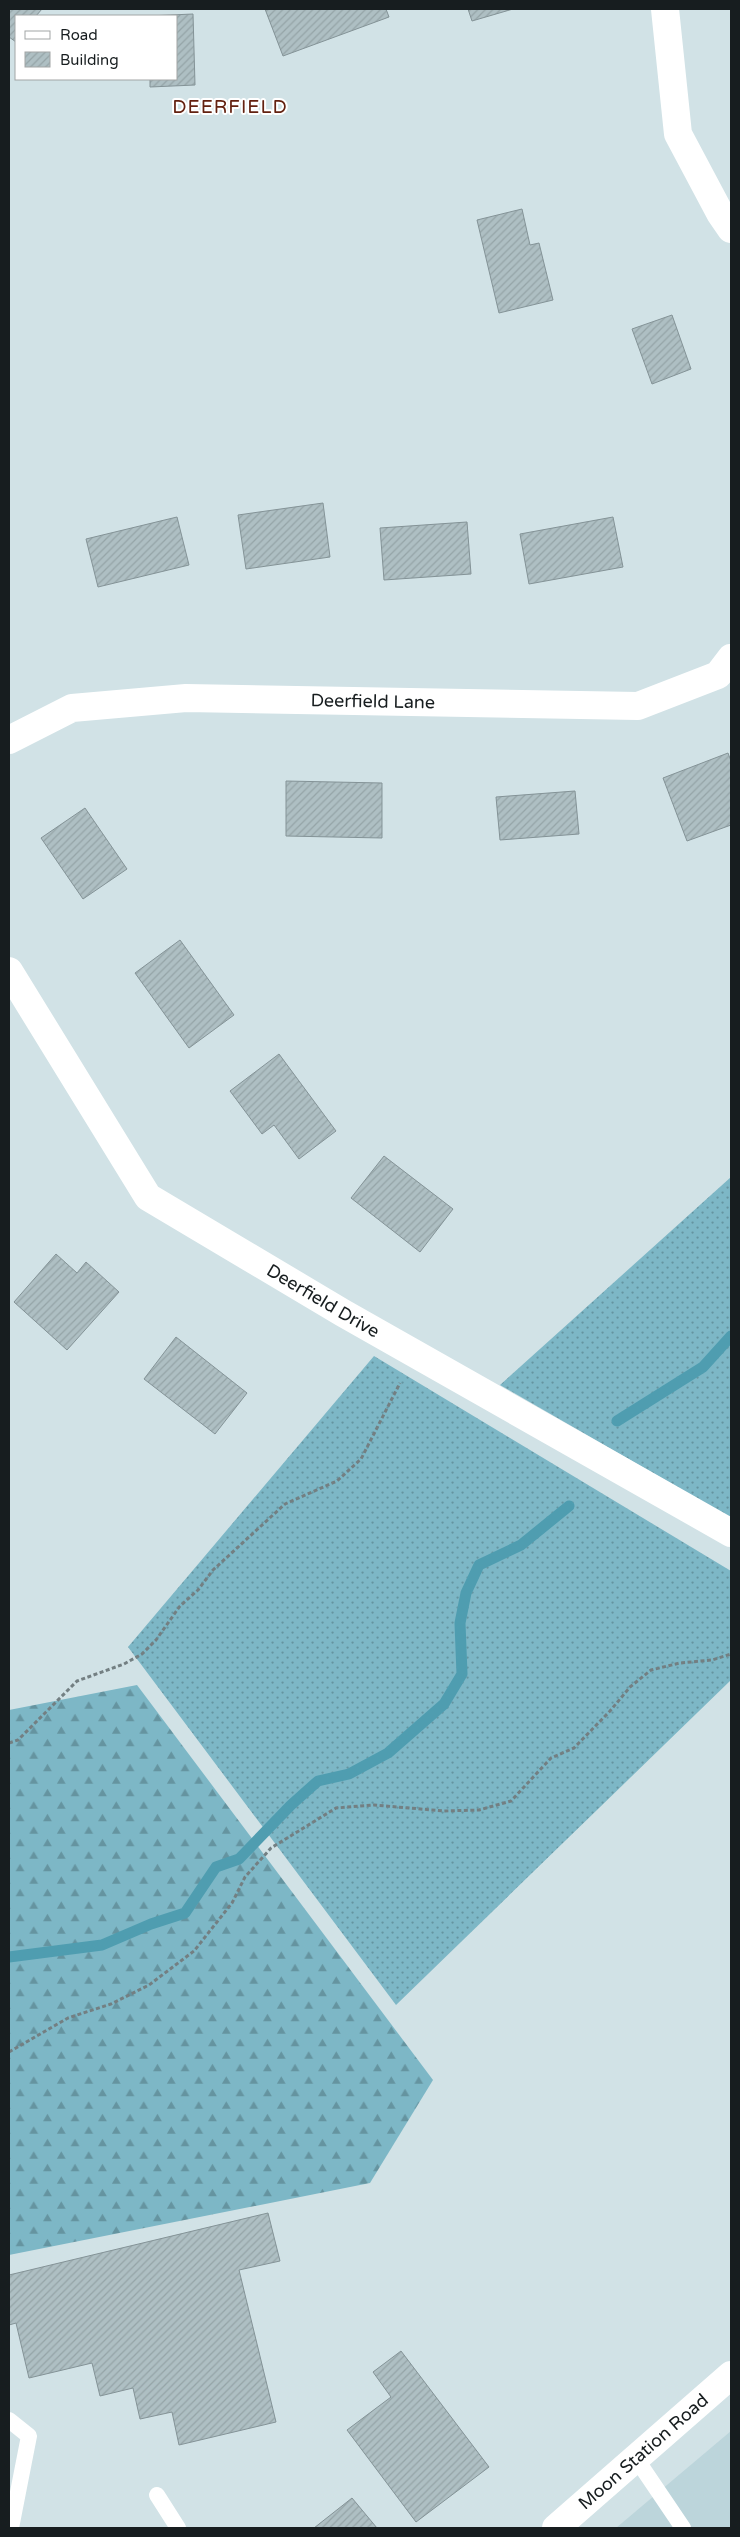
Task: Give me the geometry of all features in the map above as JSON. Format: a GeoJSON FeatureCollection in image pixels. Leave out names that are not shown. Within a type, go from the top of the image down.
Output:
{"type":"FeatureCollection","features":[{"type":"Feature","properties":{"kind":"street"},"geometry":{"type":"LineString","coordinates":[[666,9],[678,134],[720,213],[731,229]]}},
{"type":"Feature","properties":{"kind":"street","name":"Deerfield Lane"},"geometry":{"type":"LineString","coordinates":[[9,740],[72,708],[186,698],[638,706],[718,675],[731,658]]}},
{"type":"Feature","properties":{"kind":"street","name":"Deerfield Drive"},"geometry":{"type":"LineString","coordinates":[[9,970],[148,1197],[343,1313],[731,1533]]}},
{"type":"Feature","properties":{"kind":"street","name":"Moon Station Road"},"geometry":{"type":"LineString","coordinates":[[556,2528],[731,2375]]}},
{"type":"Feature","properties":{"kind":"lane"},"geometry":{"type":"LineString","coordinates":[[9,2420],[29,2436],[11,2528]]}},
{"type":"Feature","properties":{"kind":"lane"},"geometry":{"type":"LineString","coordinates":[[635,2457],[683,2528]]}},
{"type":"Feature","properties":{"kind":"lane"},"geometry":{"type":"LineString","coordinates":[[157,2495],[178,2528]]}},
{"type":"Feature","properties":{"kind":"path"},"geometry":{"type":"LineString","coordinates":[[9,1743],[18,1740],[77,1681],[118,1666],[142,1654],[156,1640],[180,1606],[198,1590],[213,1570],[285,1504],[338,1481],[362,1459],[400,1381]]}},
{"type":"Feature","properties":{"kind":"path"},"geometry":{"type":"LineString","coordinates":[[9,2052],[68,2018],[111,2004],[149,1985],[194,1951],[232,1903],[245,1877],[271,1848],[336,1808],[374,1805],[444,1811],[479,1810],[511,1801],[551,1758],[574,1748],[630,1687],[651,1670],[680,1663],[712,1660],[731,1654]]}},
{"type":"Feature","properties":{"kind":"shaded area"},"geometry":{"type":"Polygon","coordinates":[[[731,2431],[731,2528],[616,2528],[731,2431]]]}},
{"type":"Feature","properties":{"kind":"green space"},"geometry":{"type":"Polygon","coordinates":[[[731,1177],[731,1518],[500,1385],[731,1177]]]}},
{"type":"Feature","properties":{"kind":"green space"},"geometry":{"type":"Polygon","coordinates":[[[374,1356],[731,1571],[731,1680],[396,2005],[128,1647],[374,1356]]]}},
{"type":"Feature","properties":{"kind":"green space"},"geometry":{"type":"Polygon","coordinates":[[[137,1685],[433,2080],[370,2183],[9,2255],[9,1710],[137,1685]]]}},
{"type":"Feature","properties":{"kind":"building"},"geometry":{"type":"Polygon","coordinates":[[[9,9],[42,9],[37,15],[15,15],[15,41],[9,37],[9,9]]]}},
{"type":"Feature","properties":{"kind":"building"},"geometry":{"type":"Polygon","coordinates":[[[265,9],[386,9],[389,17],[283,56],[265,9]]]}},
{"type":"Feature","properties":{"kind":"building"},"geometry":{"type":"Polygon","coordinates":[[[468,9],[513,9],[472,21],[468,9]]]}},
{"type":"Feature","properties":{"kind":"building"},"geometry":{"type":"Polygon","coordinates":[[[193,14],[195,85],[150,87],[150,80],[178,80],[178,15],[170,15],[193,14]]]}},
{"type":"Feature","properties":{"kind":"building"},"geometry":{"type":"Polygon","coordinates":[[[522,209],[530,245],[539,243],[553,300],[499,313],[477,220],[522,209]]]}},
{"type":"Feature","properties":{"kind":"building"},"geometry":{"type":"Polygon","coordinates":[[[672,315],[691,369],[652,384],[632,329],[672,315]]]}},
{"type":"Feature","properties":{"kind":"building"},"geometry":{"type":"Polygon","coordinates":[[[323,503],[330,557],[246,569],[238,515],[323,503]]]}},
{"type":"Feature","properties":{"kind":"building"},"geometry":{"type":"Polygon","coordinates":[[[177,517],[189,565],[98,587],[86,539],[177,517]]]}},
{"type":"Feature","properties":{"kind":"building"},"geometry":{"type":"Polygon","coordinates":[[[613,517],[623,567],[529,584],[520,534],[613,517]]]}},
{"type":"Feature","properties":{"kind":"building"},"geometry":{"type":"Polygon","coordinates":[[[467,522],[471,574],[384,580],[380,528],[467,522]]]}},
{"type":"Feature","properties":{"kind":"building"},"geometry":{"type":"Polygon","coordinates":[[[728,753],[731,761],[731,825],[687,841],[663,778],[728,753]]]}},
{"type":"Feature","properties":{"kind":"building"},"geometry":{"type":"Polygon","coordinates":[[[286,781],[382,783],[382,838],[286,836],[286,781]]]}},
{"type":"Feature","properties":{"kind":"building"},"geometry":{"type":"Polygon","coordinates":[[[575,791],[579,834],[500,840],[496,797],[575,791]]]}},
{"type":"Feature","properties":{"kind":"building"},"geometry":{"type":"Polygon","coordinates":[[[85,808],[127,869],[83,899],[41,838],[85,808]]]}},
{"type":"Feature","properties":{"kind":"building"},"geometry":{"type":"Polygon","coordinates":[[[180,940],[234,1015],[189,1048],[135,973],[180,940]]]}},
{"type":"Feature","properties":{"kind":"building"},"geometry":{"type":"Polygon","coordinates":[[[279,1054],[336,1131],[299,1159],[274,1125],[262,1134],[230,1091],[279,1054]]]}},
{"type":"Feature","properties":{"kind":"building"},"geometry":{"type":"Polygon","coordinates":[[[384,1156],[453,1209],[420,1252],[351,1198],[384,1156]]]}},
{"type":"Feature","properties":{"kind":"building"},"geometry":{"type":"Polygon","coordinates":[[[56,1254],[77,1273],[86,1262],[119,1292],[67,1350],[14,1302],[56,1254]]]}},
{"type":"Feature","properties":{"kind":"building"},"geometry":{"type":"Polygon","coordinates":[[[176,1337],[247,1393],[215,1434],[144,1379],[176,1337]]]}},
{"type":"Feature","properties":{"kind":"building"},"geometry":{"type":"Polygon","coordinates":[[[268,2213],[280,2261],[239,2270],[276,2422],[179,2445],[172,2412],[140,2419],[133,2388],[100,2396],[92,2363],[29,2378],[16,2323],[9,2325],[9,2275],[268,2213]]]}},
{"type":"Feature","properties":{"kind":"building"},"geometry":{"type":"Polygon","coordinates":[[[401,2351],[489,2467],[416,2522],[347,2430],[391,2397],[373,2372],[401,2351]]]}},
{"type":"Feature","properties":{"kind":"building"},"geometry":{"type":"Polygon","coordinates":[[[352,2498],[377,2528],[314,2528],[352,2498]]]}},
{"type":"Feature","properties":{"kind":"waterway"},"geometry":{"type":"LineString","coordinates":[[617,1421],[703,1367],[731,1336]]}},
{"type":"Feature","properties":{"kind":"waterway"},"geometry":{"type":"LineString","coordinates":[[9,1957],[102,1945],[151,1924],[185,1913],[216,1867],[239,1859],[291,1805],[318,1781],[349,1774],[388,1753],[444,1704],[462,1674],[460,1623],[466,1593],[479,1565],[521,1545],[569,1506]]}},
{"type":"Feature","properties":{"kind":"district","name":"DEERFIELD"},"geometry":{"type":"Point","coordinates":[230,107]}}]}
